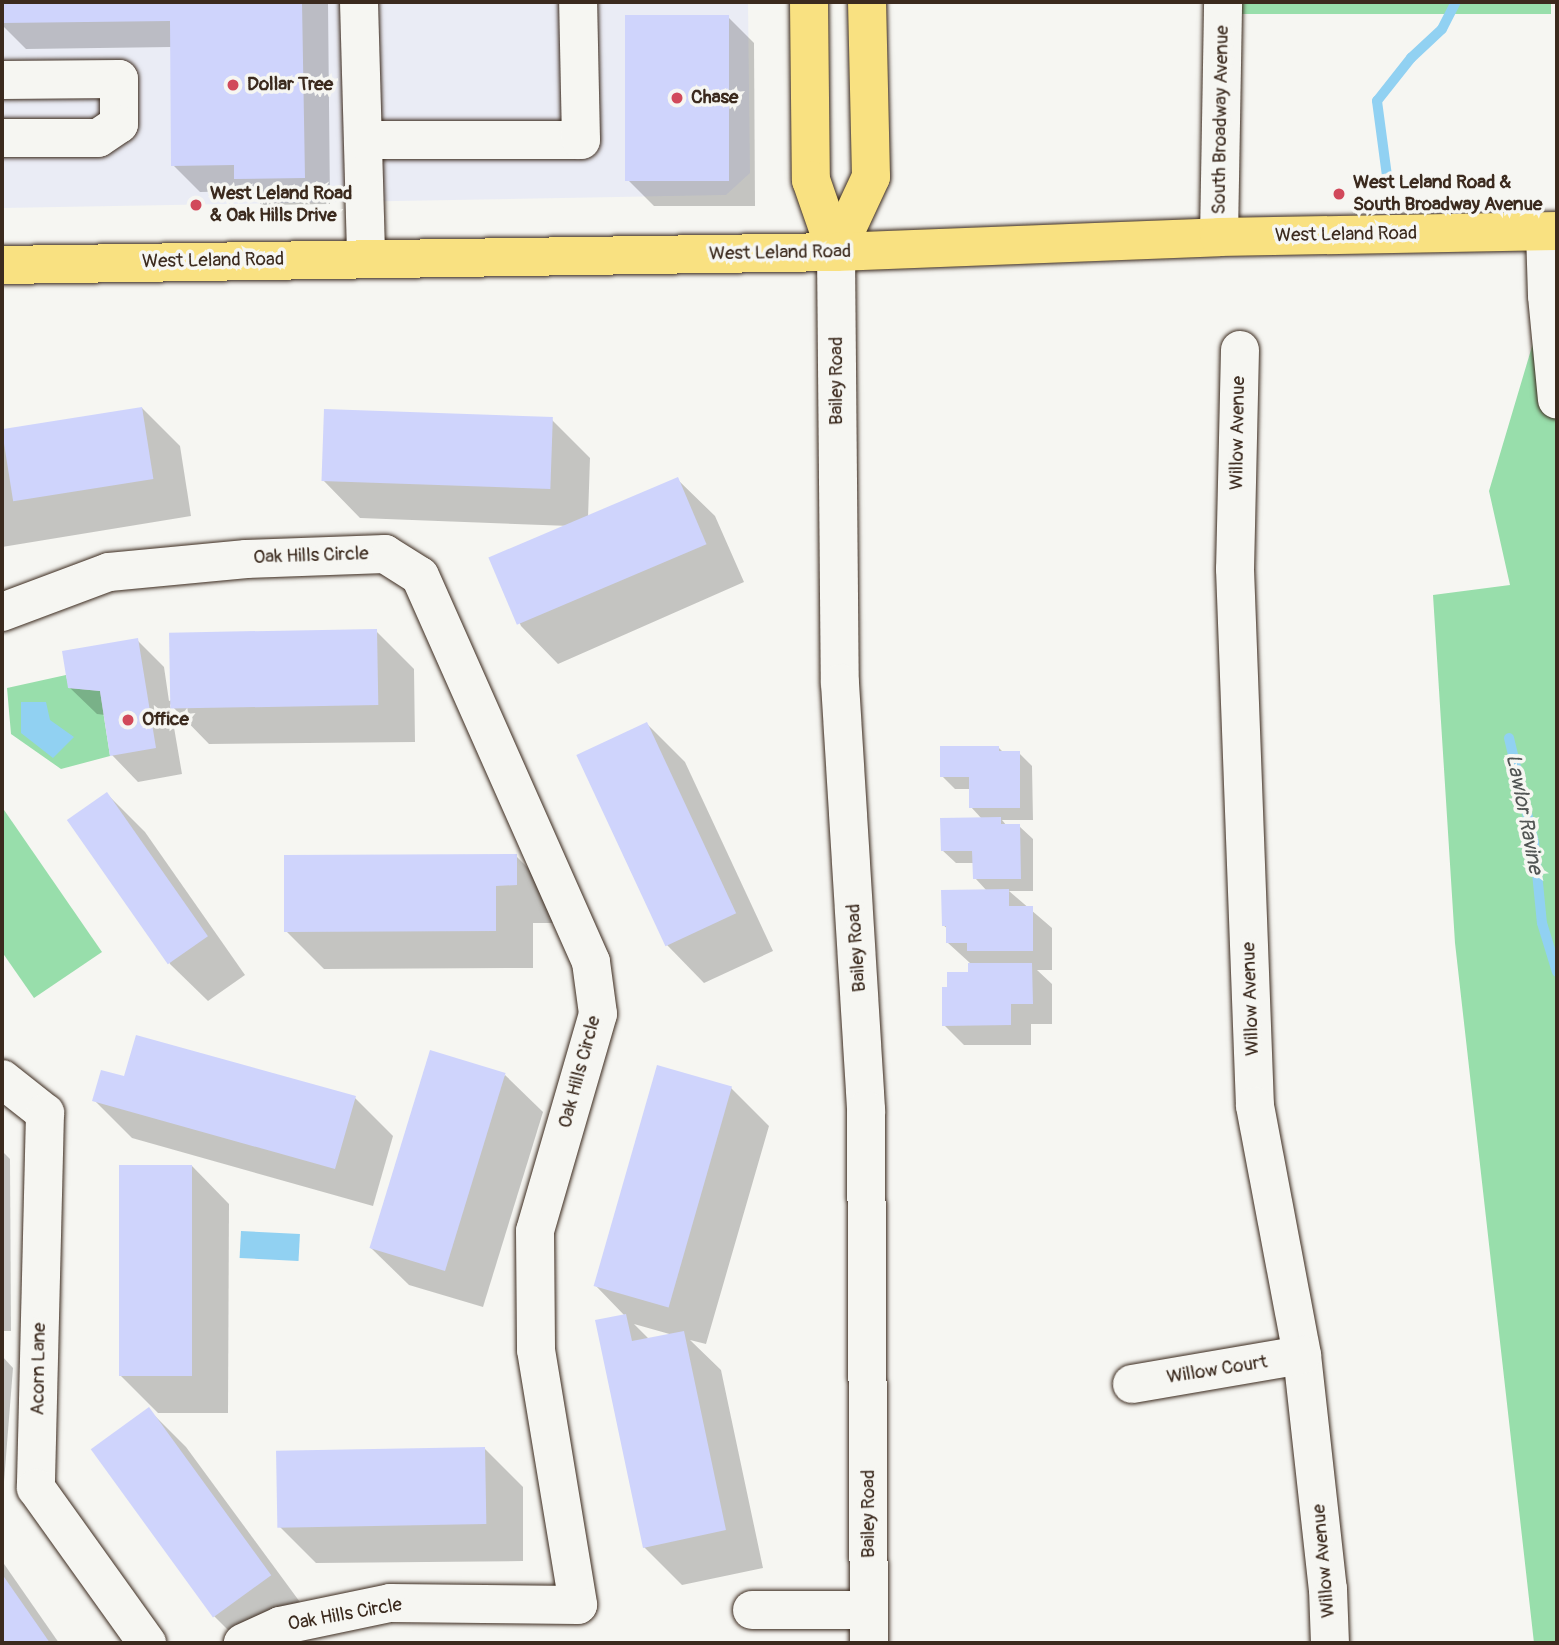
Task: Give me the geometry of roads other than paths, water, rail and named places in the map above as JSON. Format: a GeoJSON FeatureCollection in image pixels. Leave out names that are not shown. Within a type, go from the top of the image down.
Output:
{"type":"FeatureCollection","features":[{"type":"Feature","properties":{"kind":"main road","name":"Bailey Road"},"geometry":{"type":"LineString","coordinates":[[809,2],[811,180],[836,252]]}},
{"type":"Feature","properties":{"kind":"main road","name":"Bailey Road"},"geometry":{"type":"LineString","coordinates":[[836,252],[871,177],[867,2]]}},
{"type":"Feature","properties":{"kind":"main road","name":"West Leland Road"},"geometry":{"type":"LineString","coordinates":[[2,265],[836,252],[1219,237],[1551,231]]}},
{"type":"Feature","properties":{"kind":"street"},"geometry":{"type":"LineString","coordinates":[[359,2],[366,258]]}},
{"type":"Feature","properties":{"kind":"street"},"geometry":{"type":"LineString","coordinates":[[363,140],[581,140],[578,2]]}},
{"type":"Feature","properties":{"kind":"street","name":"South Broadway Avenue"},"geometry":{"type":"LineString","coordinates":[[1219,237],[1223,2]]}},
{"type":"Feature","properties":{"kind":"street"},"geometry":{"type":"LineString","coordinates":[[2,80],[119,79],[119,124],[98,138],[2,138]]}},
{"type":"Feature","properties":{"kind":"street"},"geometry":{"type":"LineString","coordinates":[[1551,231],[1547,296],[1557,400]]}},
{"type":"Feature","properties":{"kind":"street","name":"Bailey Road"},"geometry":{"type":"LineString","coordinates":[[836,252],[840,682],[866,1110],[869,1626]]}},
{"type":"Feature","properties":{"kind":"street","name":"Willow Avenue"},"geometry":{"type":"LineString","coordinates":[[1240,350],[1235,569],[1255,1106],[1302,1355],[1328,1589],[1330,1643]]}},
{"type":"Feature","properties":{"kind":"street","name":"Oak Hills Circle"},"geometry":{"type":"LineString","coordinates":[[2,612],[109,572],[246,559],[385,554],[420,576],[591,962],[598,1014],[535,1231],[536,1350],[578,1605],[390,1603],[280,1626],[243,1643]]}},
{"type":"Feature","properties":{"kind":"street","name":"Acorn Lane"},"geometry":{"type":"LineString","coordinates":[[2,1079],[45,1112],[36,1488],[147,1643]]}},
{"type":"Feature","properties":{"kind":"street","name":"Willow Court"},"geometry":{"type":"LineString","coordinates":[[1132,1384],[1302,1355]]}},
{"type":"Feature","properties":{"kind":"street"},"geometry":{"type":"LineString","coordinates":[[752,1610],[869,1626]]}},
{"type":"Feature","properties":{"kind":"water"},"geometry":{"type":"Polygon","coordinates":[[[21,702],[46,702],[50,720],[74,737],[53,758],[21,733],[21,702]]]}},
{"type":"Feature","properties":{"kind":"water"},"geometry":{"type":"Polygon","coordinates":[[[241,1231],[300,1234],[299,1261],[240,1258],[241,1231]]]}},
{"type":"Feature","properties":{"kind":"waterway","name":"Lawlor Ravine"},"geometry":{"type":"LineString","coordinates":[[1387,176],[1377,101],[1411,58],[1442,29],[1456,2]]}},
{"type":"Feature","properties":{"kind":"waterway","name":"Lawlor Ravine"},"geometry":{"type":"LineString","coordinates":[[1509,738],[1534,842],[1542,923],[1557,972]]}},
{"type":"Feature","properties":{"kind":"place","name":"Dollar Tree"},"geometry":{"type":"Point","coordinates":[233,85]}},
{"type":"Feature","properties":{"kind":"place","name":"Chase"},"geometry":{"type":"Point","coordinates":[677,98]}},
{"type":"Feature","properties":{"kind":"place","name":"West Leland Road & South Broadway Avenue"},"geometry":{"type":"Point","coordinates":[1339,194]}},
{"type":"Feature","properties":{"kind":"place","name":"West Leland Road & Oak Hills Drive"},"geometry":{"type":"Point","coordinates":[196,205]}},
{"type":"Feature","properties":{"kind":"place","name":"Office"},"geometry":{"type":"Point","coordinates":[128,720]}}]}
